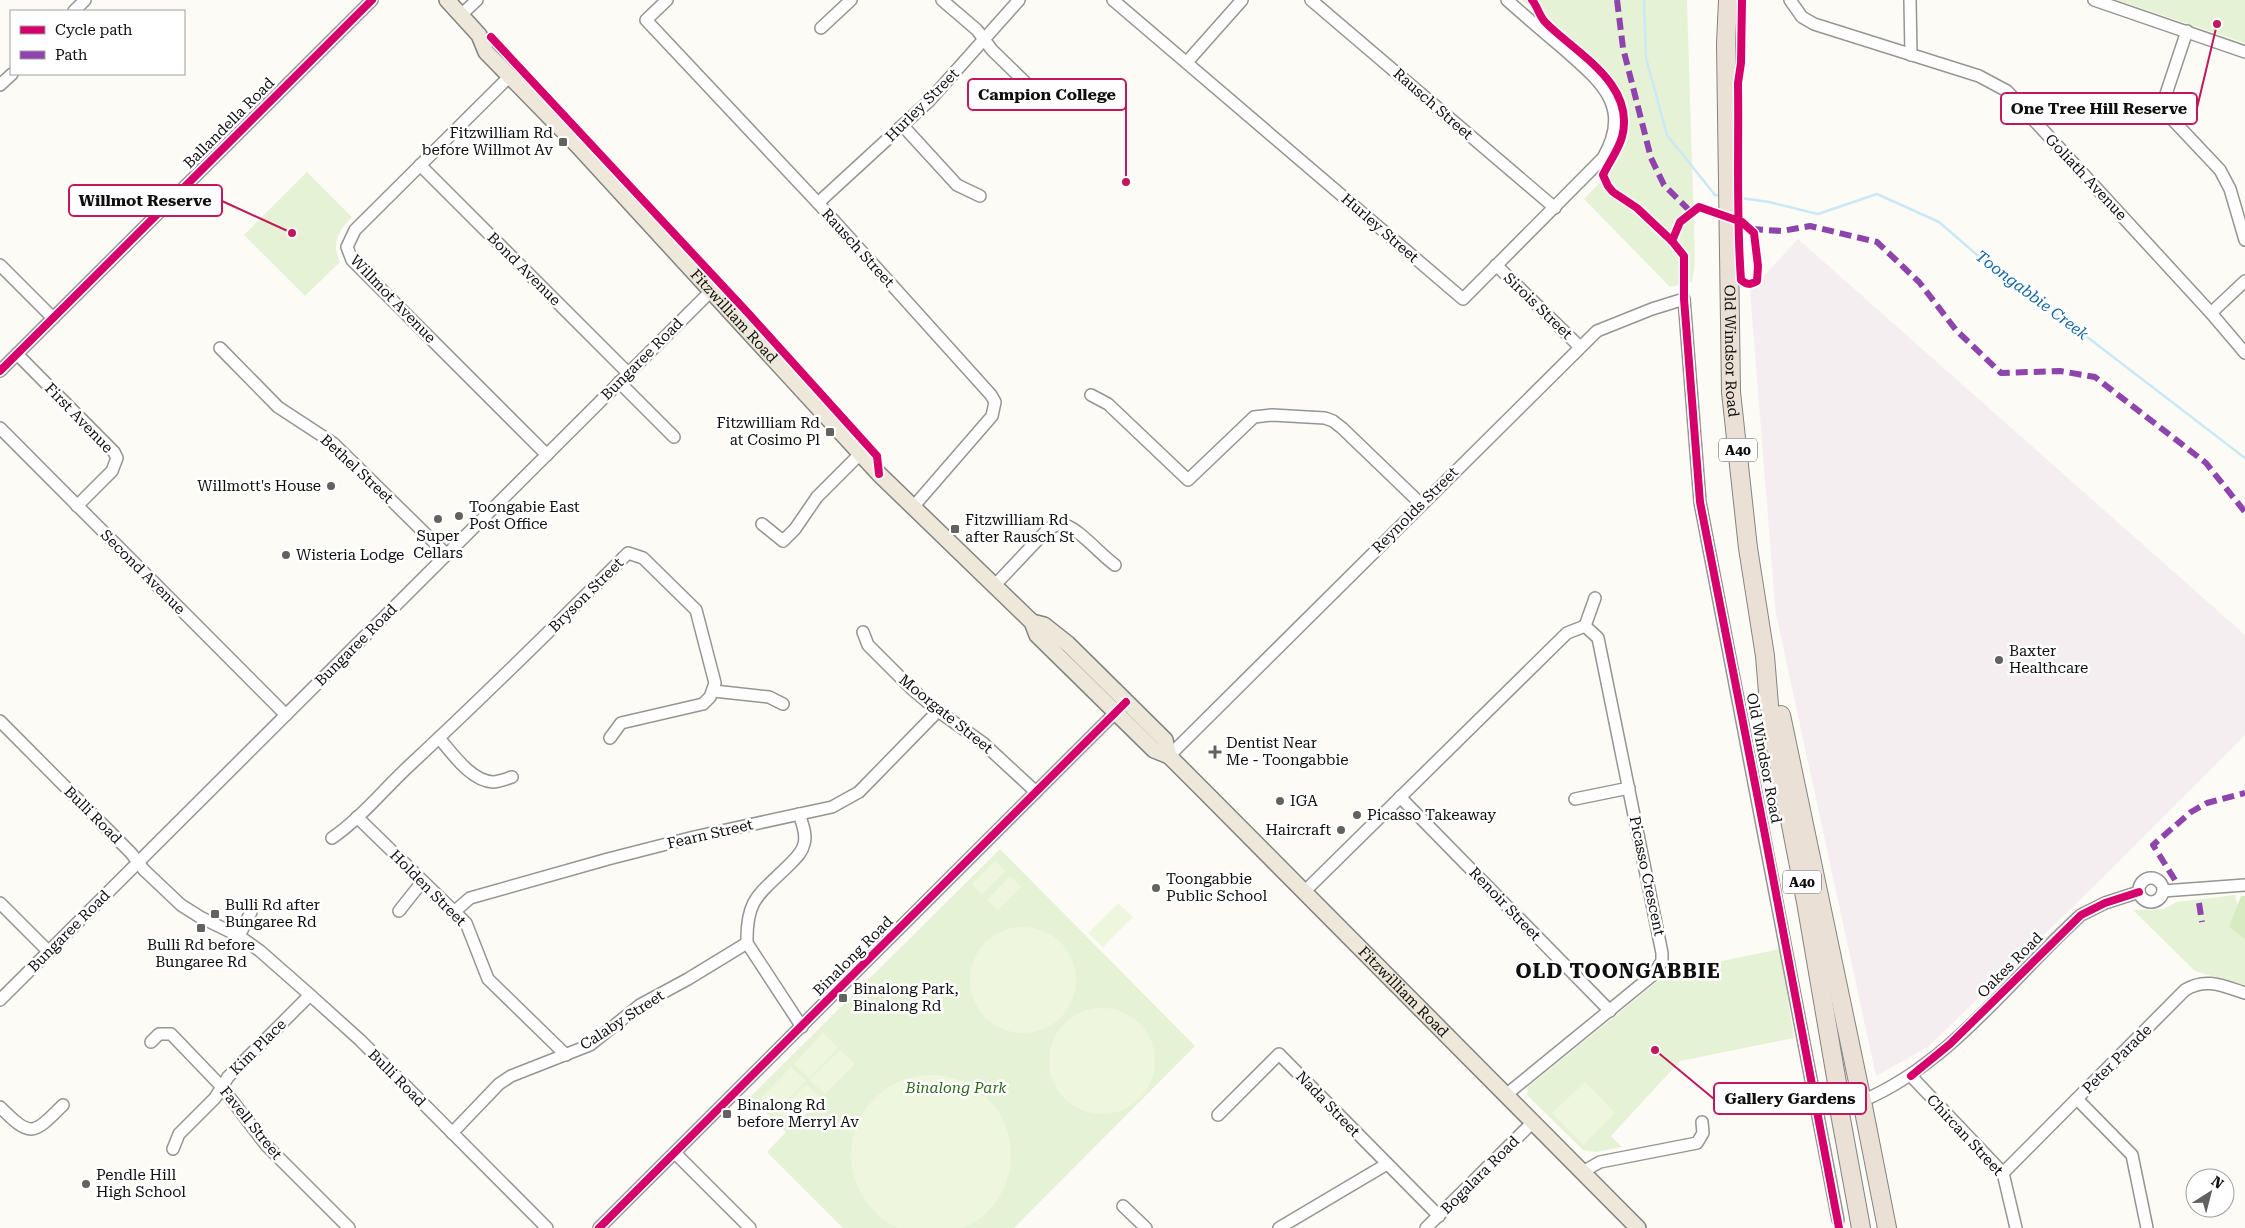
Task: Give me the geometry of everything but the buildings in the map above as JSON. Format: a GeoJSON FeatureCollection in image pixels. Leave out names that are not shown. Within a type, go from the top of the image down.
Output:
{"type":"FeatureCollection","features":[{"type":"Feature","properties":{"kind":"highway","name":"Old Windsor Road"},"geometry":{"type":"LineString","coordinates":[[1722,0],[1726,44],[1728,121],[1731,392],[1748,548],[1765,656],[1770,717],[1809,921],[1837,1083],[1839,1108],[1861,1228]]}},
{"type":"Feature","properties":{"kind":"highway","name":"Old Windsor Road"},"geometry":{"type":"LineString","coordinates":[[1726,44],[1728,0]]}},
{"type":"Feature","properties":{"kind":"highway","name":"Old Windsor Road"},"geometry":{"type":"LineString","coordinates":[[1765,656],[1787,738],[1887,1228]]}},
{"type":"Feature","properties":{"kind":"highway","name":"Oakes Road"},"geometry":{"type":"LineString","coordinates":[[1839,1108],[1862,1101]]}},
{"type":"Feature","properties":{"kind":"main road","name":"Fitzwilliam Road"},"geometry":{"type":"LineString","coordinates":[[447,0],[479,35],[486,52],[511,75],[712,290],[860,454],[1032,622],[1044,625],[1068,644],[1121,707],[1165,740],[1169,756],[1534,1121],[1638,1228]]}},
{"type":"Feature","properties":{"kind":"street"},"geometry":{"type":"LineString","coordinates":[[75,10],[85,0]]}},
{"type":"Feature","properties":{"kind":"street","name":"Ballandella Road"},"geometry":{"type":"LineString","coordinates":[[0,371],[372,0]]}},
{"type":"Feature","properties":{"kind":"street"},"geometry":{"type":"LineString","coordinates":[[461,15],[477,0]]}},
{"type":"Feature","properties":{"kind":"street","name":"Rausch Street"},"geometry":{"type":"LineString","coordinates":[[667,0],[646,20],[818,203],[991,395],[995,402],[992,416],[914,506]]}},
{"type":"Feature","properties":{"kind":"street"},"geometry":{"type":"LineString","coordinates":[[821,28],[851,0]]}},
{"type":"Feature","properties":{"kind":"street"},"geometry":{"type":"LineString","coordinates":[[942,0],[977,30],[992,50],[1029,86],[1046,92]]}},
{"type":"Feature","properties":{"kind":"street","name":"Hurley Street"},"geometry":{"type":"LineString","coordinates":[[818,203],[903,126],[985,40],[1019,0]]}},
{"type":"Feature","properties":{"kind":"street","name":"Hurley Street"},"geometry":{"type":"LineString","coordinates":[[1113,0],[1462,299],[1603,158],[1612,139],[1615,116],[1611,100],[1602,83],[1507,0]]}},
{"type":"Feature","properties":{"kind":"street"},"geometry":{"type":"LineString","coordinates":[[1187,62],[1242,0]]}},
{"type":"Feature","properties":{"kind":"street","name":"Rausch Street"},"geometry":{"type":"LineString","coordinates":[[1311,0],[1555,208]]}},
{"type":"Feature","properties":{"kind":"street","name":"Goliath Avenue"},"geometry":{"type":"LineString","coordinates":[[1790,0],[1802,17],[1814,24],[1979,76],[2007,91],[2211,313],[2245,353]]}},
{"type":"Feature","properties":{"kind":"street"},"geometry":{"type":"LineString","coordinates":[[1910,0],[1911,55]]}},
{"type":"Feature","properties":{"kind":"street"},"geometry":{"type":"LineString","coordinates":[[2094,0],[2245,52]]}},
{"type":"Feature","properties":{"kind":"street"},"geometry":{"type":"LineString","coordinates":[[2187,31],[2164,97],[2166,107],[2170,117],[2220,170],[2226,180],[2245,240]]}},
{"type":"Feature","properties":{"kind":"street"},"geometry":{"type":"LineString","coordinates":[[0,85],[11,75]]}},
{"type":"Feature","properties":{"kind":"street","name":"Willmot Avenue"},"geometry":{"type":"LineString","coordinates":[[511,75],[355,230],[347,247],[348,254],[547,455]]}},
{"type":"Feature","properties":{"kind":"street"},"geometry":{"type":"LineString","coordinates":[[903,126],[957,185],[980,196]]}},
{"type":"Feature","properties":{"kind":"street","name":"Bond Avenue"},"geometry":{"type":"LineString","coordinates":[[420,165],[628,373]]}},
{"type":"Feature","properties":{"kind":"street"},"geometry":{"type":"LineString","coordinates":[[0,265],[53,318]]}},
{"type":"Feature","properties":{"kind":"street","name":"Sirois Street"},"geometry":{"type":"LineString","coordinates":[[1496,265],[1580,347]]}},
{"type":"Feature","properties":{"kind":"street"},"geometry":{"type":"LineString","coordinates":[[2211,313],[2245,281]]}},
{"type":"Feature","properties":{"kind":"street","name":"Bungaree Road"},"geometry":{"type":"LineString","coordinates":[[0,1000],[712,290]]}},
{"type":"Feature","properties":{"kind":"street","name":"Reynolds Street"},"geometry":{"type":"LineString","coordinates":[[1169,756],[1597,331],[1652,309],[1684,299]]}},
{"type":"Feature","properties":{"kind":"street","name":"Old Windsor Road"},"geometry":{"type":"LineString","coordinates":[[1684,299],[1700,502],[1838,1220]]}},
{"type":"Feature","properties":{"kind":"street","name":"Bethel Street"},"geometry":{"type":"LineString","coordinates":[[220,348],[278,407],[334,443],[446,554]]}},
{"type":"Feature","properties":{"kind":"street","name":"First Avenue"},"geometry":{"type":"LineString","coordinates":[[17,354],[114,452],[117,458],[116,465],[112,471],[78,506]]}},
{"type":"Feature","properties":{"kind":"street"},"geometry":{"type":"LineString","coordinates":[[618,382],[674,437]]}},
{"type":"Feature","properties":{"kind":"street"},"geometry":{"type":"LineString","coordinates":[[1091,395],[1108,404],[1188,480],[1254,417],[1272,415],[1325,418],[1342,428],[1421,504]]}},
{"type":"Feature","properties":{"kind":"street","name":"Second Avenue"},"geometry":{"type":"LineString","coordinates":[[0,428],[286,715]]}},
{"type":"Feature","properties":{"kind":"street"},"geometry":{"type":"LineString","coordinates":[[762,524],[783,541],[795,529],[817,498],[860,454]]}},
{"type":"Feature","properties":{"kind":"street"},"geometry":{"type":"LineString","coordinates":[[994,585],[1046,530],[1055,525],[1064,525],[1074,530],[1101,556],[1115,565]]}},
{"type":"Feature","properties":{"kind":"street","name":"Bryson Street"},"geometry":{"type":"LineString","coordinates":[[332,838],[357,817],[513,668],[628,553],[643,558],[696,610],[715,683],[714,691]]}},
{"type":"Feature","properties":{"kind":"street"},"geometry":{"type":"LineString","coordinates":[[1305,891],[1567,633],[1585,626],[1595,598]]}},
{"type":"Feature","properties":{"kind":"street","name":"Picasso Crescent"},"geometry":{"type":"LineString","coordinates":[[1507,1094],[1654,974],[1662,961],[1662,953],[1598,638],[1585,626]]}},
{"type":"Feature","properties":{"kind":"street","name":"Moorgate Street"},"geometry":{"type":"LineString","coordinates":[[863,632],[868,645],[913,690],[938,712],[983,743],[1036,792]]}},
{"type":"Feature","properties":{"kind":"street"},"geometry":{"type":"LineString","coordinates":[[610,738],[621,723],[703,704],[714,691],[769,698],[782,704]]}},
{"type":"Feature","properties":{"kind":"street","name":"Binalong Road"},"geometry":{"type":"LineString","coordinates":[[599,1228],[1121,707]]}},
{"type":"Feature","properties":{"kind":"street","name":"Fearn Street"},"geometry":{"type":"LineString","coordinates":[[454,912],[470,898],[608,858],[832,807],[859,792],[938,712]]}},
{"type":"Feature","properties":{"kind":"street","name":"Bulli Road"},"geometry":{"type":"LineString","coordinates":[[0,721],[170,896],[185,909],[239,936],[260,951],[360,1040],[548,1228]]}},
{"type":"Feature","properties":{"kind":"street"},"geometry":{"type":"LineString","coordinates":[[439,738],[469,770],[481,779],[494,782],[512,777]]}},
{"type":"Feature","properties":{"kind":"street"},"geometry":{"type":"LineString","coordinates":[[1575,799],[1629,788]]}},
{"type":"Feature","properties":{"kind":"street","name":"Renoir Street"},"geometry":{"type":"LineString","coordinates":[[1400,797],[1610,1011]]}},
{"type":"Feature","properties":{"kind":"street"},"geometry":{"type":"LineString","coordinates":[[800,814],[805,837],[804,845],[799,855],[755,898],[748,915],[747,942],[802,1027]]}},
{"type":"Feature","properties":{"kind":"street","name":"Holden Street"},"geometry":{"type":"LineString","coordinates":[[357,817],[454,912],[470,932],[488,979],[566,1055]]}},
{"type":"Feature","properties":{"kind":"street"},"geometry":{"type":"LineString","coordinates":[[2152,877],[2159,880],[2163,891],[2160,898],[2150,902],[2142,899],[2139,892],[2142,882],[2152,877]]}},
{"type":"Feature","properties":{"kind":"street"},"geometry":{"type":"LineString","coordinates":[[398,911],[422,882]]}},
{"type":"Feature","properties":{"kind":"street"},"geometry":{"type":"LineString","coordinates":[[2163,891],[2245,885]]}},
{"type":"Feature","properties":{"kind":"street","name":"Oakes Road"},"geometry":{"type":"LineString","coordinates":[[1862,1101],[1911,1076],[1950,1044],[2081,914],[2139,892]]}},
{"type":"Feature","properties":{"kind":"street"},"geometry":{"type":"LineString","coordinates":[[0,903],[49,952]]}},
{"type":"Feature","properties":{"kind":"street"},"geometry":{"type":"LineString","coordinates":[[239,936],[251,912]]}},
{"type":"Feature","properties":{"kind":"street","name":"Calaby Street"},"geometry":{"type":"LineString","coordinates":[[452,1133],[499,1084],[511,1076],[566,1055],[600,1038],[640,1005],[688,979],[747,942]]}},
{"type":"Feature","properties":{"kind":"street","name":"Peter Parade"},"geometry":{"type":"LineString","coordinates":[[2003,1174],[2185,990],[2207,982],[2245,993]]}},
{"type":"Feature","properties":{"kind":"street","name":"Kim Place"},"geometry":{"type":"LineString","coordinates":[[173,1149],[179,1134],[215,1098],[228,1077],[310,995]]}},
{"type":"Feature","properties":{"kind":"street","name":"Favell Street"},"geometry":{"type":"LineString","coordinates":[[151,1042],[159,1034],[171,1034],[221,1086],[266,1145],[349,1228]]}},
{"type":"Feature","properties":{"kind":"street","name":"Nada Street"},"geometry":{"type":"LineString","coordinates":[[1218,1115],[1279,1054],[1439,1216]]}},
{"type":"Feature","properties":{"kind":"street","name":"Chircan Street"},"geometry":{"type":"LineString","coordinates":[[1911,1076],[2003,1174],[2016,1228]]}},
{"type":"Feature","properties":{"kind":"street"},"geometry":{"type":"LineString","coordinates":[[2077,1099],[2132,1155],[2146,1228]]}},
{"type":"Feature","properties":{"kind":"street"},"geometry":{"type":"LineString","coordinates":[[0,1107],[20,1126],[30,1129],[42,1126],[63,1105]]}},
{"type":"Feature","properties":{"kind":"street","name":"Bogalara Road"},"geometry":{"type":"LineString","coordinates":[[1426,1228],[1534,1121]]}},
{"type":"Feature","properties":{"kind":"street"},"geometry":{"type":"LineString","coordinates":[[1584,1172],[1600,1162],[1697,1143],[1703,1133],[1702,1122]]}},
{"type":"Feature","properties":{"kind":"street"},"geometry":{"type":"LineString","coordinates":[[675,1153],[750,1228]]}},
{"type":"Feature","properties":{"kind":"street"},"geometry":{"type":"LineString","coordinates":[[1279,1228],[1387,1164]]}},
{"type":"Feature","properties":{"kind":"street"},"geometry":{"type":"LineString","coordinates":[[1123,1206],[1146,1228]]}},
{"type":"Feature","properties":{"kind":"shaded area"},"geometry":{"type":"Polygon","coordinates":[[[1798,239],[2245,635],[2245,735],[2090,890],[1928,1047],[1876,1076],[1776,614],[1774,593],[1750,291],[1798,239]]]}},
{"type":"Feature","properties":{"kind":"green space"},"geometry":{"type":"Polygon","coordinates":[[[1522,0],[1687,0],[1695,262],[1692,282],[1670,287],[1584,199],[1611,171],[1624,140],[1626,120],[1621,96],[1605,71],[1522,0]]]}},
{"type":"Feature","properties":{"kind":"green space"},"geometry":{"type":"Polygon","coordinates":[[[2117,0],[2245,0],[2245,43],[2132,5],[2117,0]]]}},
{"type":"Feature","properties":{"kind":"green space"},"geometry":{"type":"Polygon","coordinates":[[[307,172],[352,217],[343,227],[337,238],[336,249],[340,262],[305,296],[244,235],[307,172]]]}},
{"type":"Feature","properties":{"kind":"green space","name":"Binalong Park"},"geometry":{"type":"Polygon","coordinates":[[[1000,849],[1195,1046],[1014,1228],[843,1228],[767,1152],[786,1132],[750,1097],[1000,849]]]}},
{"type":"Feature","properties":{"kind":"green space"},"geometry":{"type":"Polygon","coordinates":[[[995,861],[1005,871],[982,895],[972,884],[995,861]]]}},
{"type":"Feature","properties":{"kind":"green space"},"geometry":{"type":"Polygon","coordinates":[[[1010,876],[1021,887],[998,910],[987,900],[1010,876]]]}},
{"type":"Feature","properties":{"kind":"green space"},"geometry":{"type":"Polygon","coordinates":[[[2235,895],[2240,913],[2245,920],[2245,986],[2195,971],[2133,910],[2163,909],[2177,902],[2235,895]]]}},
{"type":"Feature","properties":{"kind":"green space"},"geometry":{"type":"Polygon","coordinates":[[[2241,896],[2245,896],[2245,939],[2229,927],[2241,896]]]}},
{"type":"Feature","properties":{"kind":"green space"},"geometry":{"type":"Polygon","coordinates":[[[1118,903],[1133,917],[1103,947],[1088,933],[1118,903]]]}},
{"type":"Feature","properties":{"kind":"green space"},"geometry":{"type":"Polygon","coordinates":[[[1023,927],[1043,931],[1061,942],[1072,960],[1076,980],[1072,1000],[1061,1018],[1043,1029],[1023,1033],[1003,1029],[985,1018],[974,1000],[970,980],[974,960],[985,942],[1003,931],[1023,927]]]}},
{"type":"Feature","properties":{"kind":"green space"},"geometry":{"type":"Polygon","coordinates":[[[1780,949],[1794,1038],[1680,1061],[1611,1136],[1622,1147],[1596,1152],[1583,1150],[1527,1095],[1528,1087],[1669,972],[1780,949]]]}},
{"type":"Feature","properties":{"kind":"green space"},"geometry":{"type":"Polygon","coordinates":[[[1102,1008],[1122,1012],[1140,1023],[1151,1041],[1155,1061],[1151,1081],[1140,1099],[1122,1110],[1102,1114],[1082,1110],[1064,1099],[1053,1081],[1049,1061],[1053,1041],[1064,1023],[1082,1012],[1102,1008]]]}},
{"type":"Feature","properties":{"kind":"green space"},"geometry":{"type":"Polygon","coordinates":[[[823,1033],[838,1048],[809,1078],[794,1064],[823,1033]]]}},
{"type":"Feature","properties":{"kind":"green space"},"geometry":{"type":"Polygon","coordinates":[[[840,1050],[855,1064],[825,1094],[810,1080],[840,1050]]]}},
{"type":"Feature","properties":{"kind":"green space"},"geometry":{"type":"Polygon","coordinates":[[[791,1067],[806,1081],[776,1111],[762,1097],[791,1067]]]}},
{"type":"Feature","properties":{"kind":"green space"},"geometry":{"type":"Polygon","coordinates":[[[931,1075],[962,1081],[982,1093],[993,1104],[1005,1124],[1010,1147],[1009,1171],[1001,1193],[993,1206],[982,1217],[962,1229],[900,1229],[880,1217],[869,1206],[857,1186],[851,1155],[857,1124],[869,1104],[880,1093],[900,1081],[931,1075]]]}},
{"type":"Feature","properties":{"kind":"green space"},"geometry":{"type":"Polygon","coordinates":[[[1585,1082],[1615,1113],[1583,1145],[1552,1113],[1585,1082]]]}},
{"type":"Feature","properties":{"kind":"green space"},"geometry":{"type":"Polygon","coordinates":[[[806,1084],[821,1098],[794,1127],[779,1112],[806,1084]]]}},
{"type":"Feature","properties":{"kind":"waterway","name":"Toongabbie Creek"},"geometry":{"type":"LineString","coordinates":[[1644,0],[1646,58],[1667,135],[1715,195],[1721,196]]}},
{"type":"Feature","properties":{"kind":"waterway","name":"Toongabbie Creek"},"geometry":{"type":"LineString","coordinates":[[1734,197],[1769,202],[1818,214],[1877,194],[1939,222],[1998,273],[2065,320],[2245,458]]}},
{"type":"Feature","properties":{"kind":"marked path"},"geometry":{"type":"LineString","coordinates":[[1617,0],[1623,48],[1651,158],[1664,185],[1691,212]]}},
{"type":"Feature","properties":{"kind":"marked path"},"geometry":{"type":"LineString","coordinates":[[1751,229],[1782,231],[1810,226],[1877,242],[1919,282],[1956,330],[2001,373],[2060,371],[2095,377],[2206,463],[2245,512]]}},
{"type":"Feature","properties":{"kind":"marked path"},"geometry":{"type":"LineString","coordinates":[[2175,880],[2153,845],[2191,812],[2207,803],[2245,793]]}},
{"type":"Feature","properties":{"kind":"marked path"},"geometry":{"type":"LineString","coordinates":[[2199,903],[2202,922]]}},
{"type":"Feature","properties":{"kind":"cycle path"},"geometry":{"type":"LineString","coordinates":[[0,371],[372,0]]}},
{"type":"Feature","properties":{"kind":"cycle path"},"geometry":{"type":"LineString","coordinates":[[1532,0],[1546,23],[1601,72],[1612,86],[1620,101],[1624,118],[1622,137],[1603,175],[1608,186],[1613,192],[1637,208],[1672,241],[1684,256],[1684,299],[1700,502],[1839,1228]]}},
{"type":"Feature","properties":{"kind":"cycle path"},"geometry":{"type":"LineString","coordinates":[[1672,241],[1680,222],[1699,207],[1742,222],[1754,233],[1758,266],[1757,281],[1749,284],[1741,280],[1739,256],[1739,231],[1738,206],[1738,83],[1741,63],[1742,0]]}},
{"type":"Feature","properties":{"kind":"cycle path"},"geometry":{"type":"LineString","coordinates":[[491,37],[748,313],[877,456],[879,474]]}},
{"type":"Feature","properties":{"kind":"cycle path"},"geometry":{"type":"LineString","coordinates":[[599,1228],[1126,702]]}},
{"type":"Feature","properties":{"kind":"cycle path"},"geometry":{"type":"LineString","coordinates":[[1911,1076],[1950,1044],[2081,915],[2105,903],[2139,892]]}},
{"type":"Feature","properties":{"kind":"place","name":"One Tree Hill Reserve"},"geometry":{"type":"Point","coordinates":[2217,24]}},
{"type":"Feature","properties":{"kind":"place","name":"Fitzwilliam Rd before Willmot Av"},"geometry":{"type":"Point","coordinates":[563,142]}},
{"type":"Feature","properties":{"kind":"place","name":"Campion College"},"geometry":{"type":"Point","coordinates":[1126,182]}},
{"type":"Feature","properties":{"kind":"place","name":"Willmot Reserve"},"geometry":{"type":"Point","coordinates":[292,233]}},
{"type":"Feature","properties":{"kind":"place","name":"Fitzwilliam Rd at Cosimo Pl"},"geometry":{"type":"Point","coordinates":[830,432]}},
{"type":"Feature","properties":{"kind":"place","name":"Willmott's House"},"geometry":{"type":"Point","coordinates":[331,486]}},
{"type":"Feature","properties":{"kind":"place","name":"Toongabie East Post Office"},"geometry":{"type":"Point","coordinates":[459,516]}},
{"type":"Feature","properties":{"kind":"place","name":"Super Cellars"},"geometry":{"type":"Point","coordinates":[438,519]}},
{"type":"Feature","properties":{"kind":"place","name":"Fitzwilliam Rd after Rausch St"},"geometry":{"type":"Point","coordinates":[955,529]}},
{"type":"Feature","properties":{"kind":"place","name":"Wisteria Lodge"},"geometry":{"type":"Point","coordinates":[286,555]}},
{"type":"Feature","properties":{"kind":"place","name":"Baxter Healthcare"},"geometry":{"type":"Point","coordinates":[1999,660]}},
{"type":"Feature","properties":{"kind":"place","name":"Dentist Near Me - Toongabbie"},"geometry":{"type":"Point","coordinates":[1215,752]}},
{"type":"Feature","properties":{"kind":"place","name":"IGA"},"geometry":{"type":"Point","coordinates":[1280,801]}},
{"type":"Feature","properties":{"kind":"place","name":"Picasso Takeaway"},"geometry":{"type":"Point","coordinates":[1357,815]}},
{"type":"Feature","properties":{"kind":"place","name":"Haircraft"},"geometry":{"type":"Point","coordinates":[1341,830]}},
{"type":"Feature","properties":{"kind":"place","name":"Toongabbie Public School"},"geometry":{"type":"Point","coordinates":[1156,888]}},
{"type":"Feature","properties":{"kind":"place","name":"Bulli Rd after Bungaree Rd"},"geometry":{"type":"Point","coordinates":[215,914]}},
{"type":"Feature","properties":{"kind":"place","name":"Bulli Rd before Bungaree Rd"},"geometry":{"type":"Point","coordinates":[201,928]}},
{"type":"Feature","properties":{"kind":"place","name":"Binalong Park, Binalong Rd"},"geometry":{"type":"Point","coordinates":[843,998]}},
{"type":"Feature","properties":{"kind":"place","name":"Gallery Gardens"},"geometry":{"type":"Point","coordinates":[1655,1050]}},
{"type":"Feature","properties":{"kind":"place","name":"Binalong Rd before Merryl Av"},"geometry":{"type":"Point","coordinates":[727,1114]}},
{"type":"Feature","properties":{"kind":"place","name":"Pendle Hill High School"},"geometry":{"type":"Point","coordinates":[86,1184]}},
{"type":"Feature","properties":{"kind":"district","name":"OLD TOONGABBIE"},"geometry":{"type":"Point","coordinates":[1618,971]}}]}
